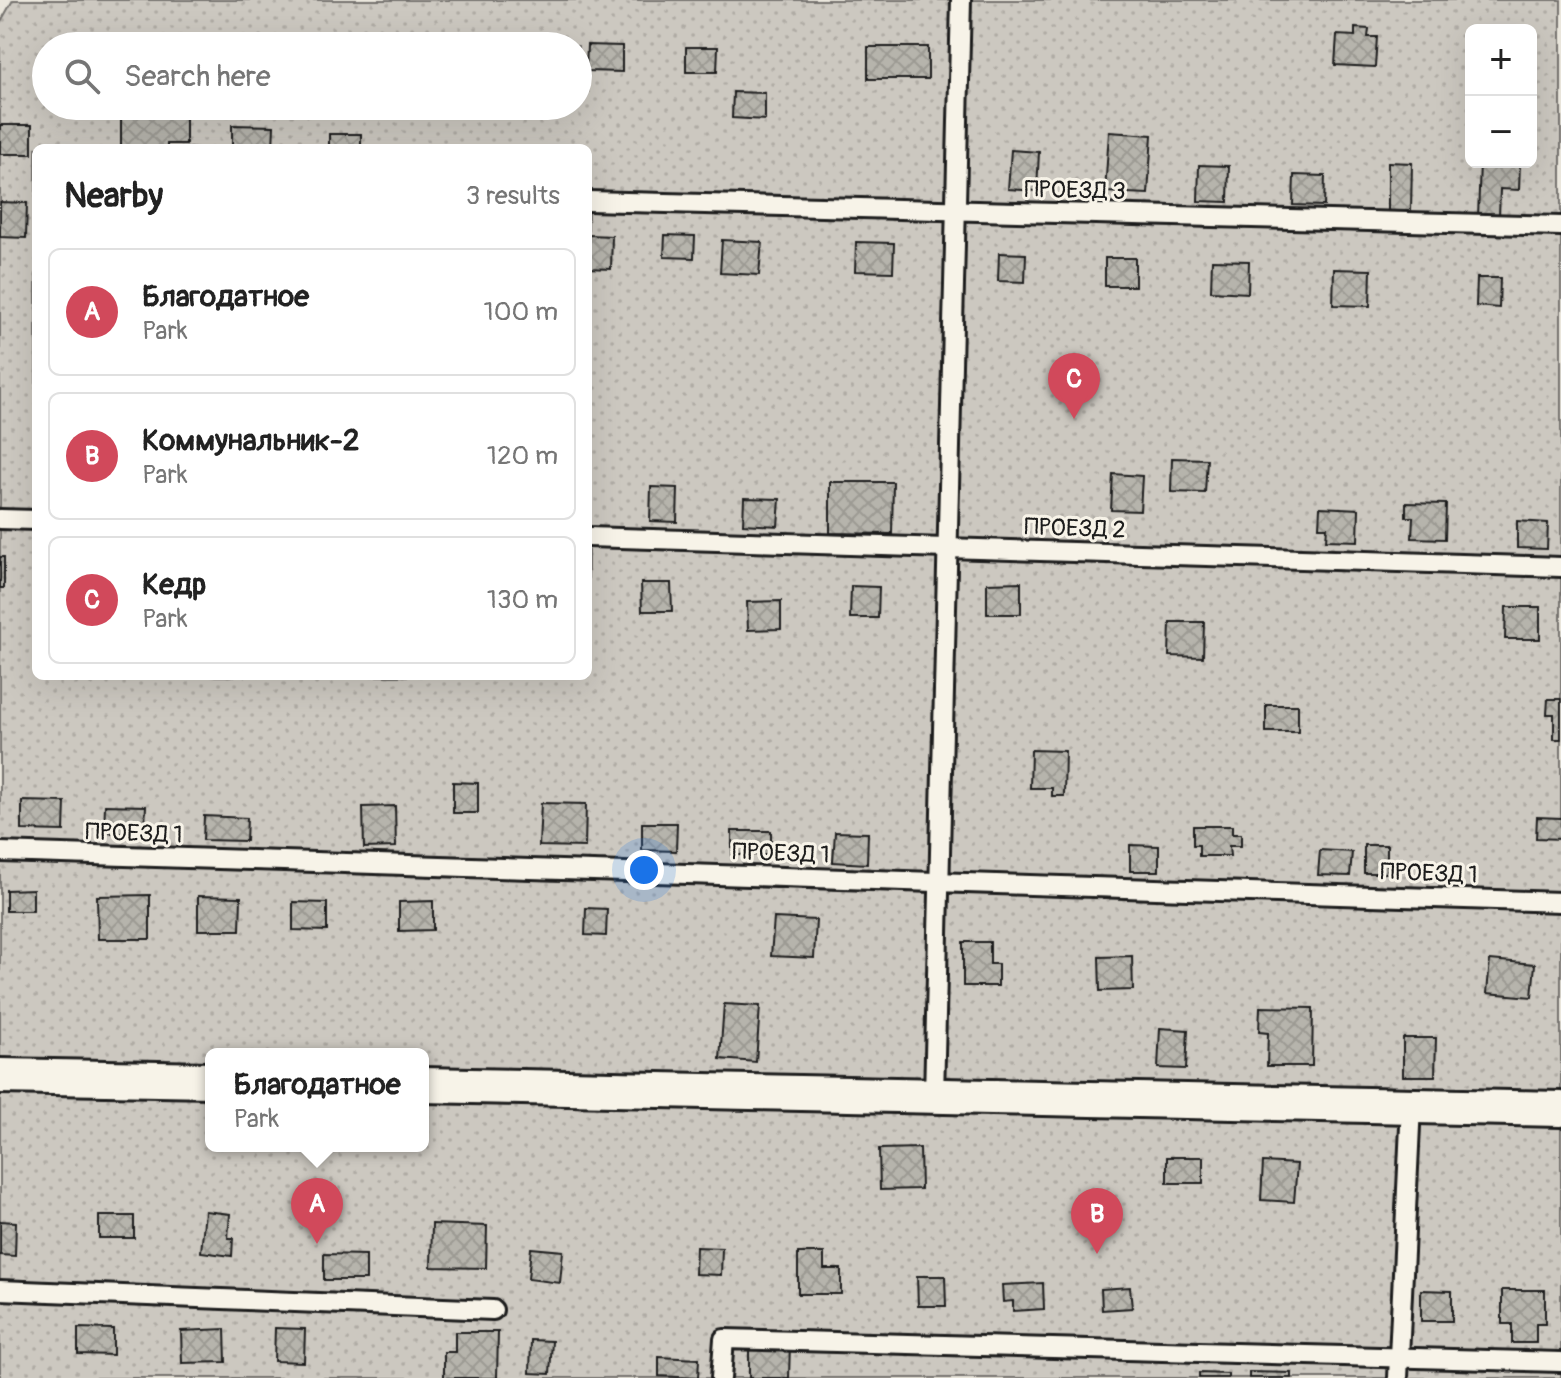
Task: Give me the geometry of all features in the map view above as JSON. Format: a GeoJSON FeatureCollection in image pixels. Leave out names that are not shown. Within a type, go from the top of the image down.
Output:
{"type":"FeatureCollection","features":[{"type":"Feature","properties":{"kind":"street"},"geometry":{"type":"LineString","coordinates":[[0,1076],[205,1080]]}},
{"type":"Feature","properties":{"kind":"street"},"geometry":{"type":"LineString","coordinates":[[429,1085],[1561,1109]]}},
{"type":"Feature","properties":{"kind":"lane"},"geometry":{"type":"LineString","coordinates":[[934,1096],[961,0]]}},
{"type":"Feature","properties":{"kind":"lane","name":"ПРОЕЗД 3"},"geometry":{"type":"LineString","coordinates":[[592,201],[1561,226]]}},
{"type":"Feature","properties":{"kind":"lane"},"geometry":{"type":"LineString","coordinates":[[0,519],[32,520]]}},
{"type":"Feature","properties":{"kind":"lane","name":"ПРОЕЗД 2"},"geometry":{"type":"LineString","coordinates":[[592,537],[1561,567]]}},
{"type":"Feature","properties":{"kind":"lane","name":"ПРОЕЗД 1"},"geometry":{"type":"LineString","coordinates":[[0,852],[1561,902]]}},
{"type":"Feature","properties":{"kind":"lane"},"geometry":{"type":"LineString","coordinates":[[1398,1378],[1411,1105]]}},
{"type":"Feature","properties":{"kind":"lane"},"geometry":{"type":"LineString","coordinates":[[0,1290],[493,1310]]}},
{"type":"Feature","properties":{"kind":"lane"},"geometry":{"type":"LineString","coordinates":[[721,1378],[724,1339],[1561,1362]]}},
{"type":"Feature","properties":{"kind":"shaded area"},"geometry":{"type":"Polygon","coordinates":[[[13,0],[1561,0],[1561,1378],[0,1378],[0,23],[13,0]]]}},
{"type":"Feature","properties":{"kind":"building"},"geometry":{"type":"Polygon","coordinates":[[[1355,28],[1369,29],[1368,37],[1377,37],[1375,67],[1335,65],[1337,35],[1355,36],[1355,28]]]}},
{"type":"Feature","properties":{"kind":"building"},"geometry":{"type":"Polygon","coordinates":[[[592,45],[622,46],[622,72],[592,71],[592,45]]]}},
{"type":"Feature","properties":{"kind":"building"},"geometry":{"type":"Polygon","coordinates":[[[686,47],[718,47],[717,72],[686,72],[686,47]]]}},
{"type":"Feature","properties":{"kind":"building"},"geometry":{"type":"Polygon","coordinates":[[[868,47],[928,47],[928,79],[868,79],[868,47]]]}},
{"type":"Feature","properties":{"kind":"building"},"geometry":{"type":"Polygon","coordinates":[[[733,92],[765,93],[765,120],[732,118],[733,92]]]}},
{"type":"Feature","properties":{"kind":"building"},"geometry":{"type":"Polygon","coordinates":[[[121,120],[186,120],[186,144],[121,144],[121,120]]]}},
{"type":"Feature","properties":{"kind":"building"},"geometry":{"type":"Polygon","coordinates":[[[0,125],[32,125],[32,154],[0,154],[0,125]]]}},
{"type":"Feature","properties":{"kind":"building"},"geometry":{"type":"Polygon","coordinates":[[[232,125],[274,126],[273,144],[232,144],[232,125]]]}},
{"type":"Feature","properties":{"kind":"building"},"geometry":{"type":"Polygon","coordinates":[[[1109,132],[1152,135],[1148,194],[1105,192],[1109,132]]]}},
{"type":"Feature","properties":{"kind":"building"},"geometry":{"type":"Polygon","coordinates":[[[329,134],[361,134],[361,144],[329,144],[329,134]]]}},
{"type":"Feature","properties":{"kind":"building"},"geometry":{"type":"Polygon","coordinates":[[[1011,150],[1039,152],[1037,191],[1008,189],[1011,150]]]}},
{"type":"Feature","properties":{"kind":"building"},"geometry":{"type":"Polygon","coordinates":[[[1388,162],[1412,163],[1411,211],[1388,211],[1388,162]]]}},
{"type":"Feature","properties":{"kind":"building"},"geometry":{"type":"Polygon","coordinates":[[[1199,165],[1229,166],[1228,202],[1198,201],[1199,165]]]}},
{"type":"Feature","properties":{"kind":"building"},"geometry":{"type":"Polygon","coordinates":[[[1480,168],[1520,168],[1519,190],[1500,189],[1499,217],[1478,217],[1480,168]]]}},
{"type":"Feature","properties":{"kind":"building"},"geometry":{"type":"Polygon","coordinates":[[[1294,175],[1325,176],[1324,206],[1293,205],[1294,175]]]}},
{"type":"Feature","properties":{"kind":"building"},"geometry":{"type":"Polygon","coordinates":[[[0,202],[27,203],[26,238],[0,237],[0,202]]]}},
{"type":"Feature","properties":{"kind":"building"},"geometry":{"type":"Polygon","coordinates":[[[592,235],[612,236],[611,269],[592,268],[592,235]]]}},
{"type":"Feature","properties":{"kind":"building"},"geometry":{"type":"Polygon","coordinates":[[[665,235],[695,236],[694,258],[664,257],[665,235]]]}},
{"type":"Feature","properties":{"kind":"building"},"geometry":{"type":"Polygon","coordinates":[[[722,240],[762,242],[759,275],[720,273],[722,240]]]}},
{"type":"Feature","properties":{"kind":"building"},"geometry":{"type":"Polygon","coordinates":[[[856,242],[894,243],[893,272],[855,271],[856,242]]]}},
{"type":"Feature","properties":{"kind":"building"},"geometry":{"type":"Polygon","coordinates":[[[999,253],[1026,254],[1025,282],[998,281],[999,253]]]}},
{"type":"Feature","properties":{"kind":"building"},"geometry":{"type":"Polygon","coordinates":[[[1105,258],[1135,258],[1135,286],[1105,286],[1105,258]]]}},
{"type":"Feature","properties":{"kind":"building"},"geometry":{"type":"Polygon","coordinates":[[[1212,260],[1249,261],[1248,293],[1211,291],[1212,260]]]}},
{"type":"Feature","properties":{"kind":"building"},"geometry":{"type":"Polygon","coordinates":[[[1334,269],[1371,270],[1370,306],[1333,305],[1334,269]]]}},
{"type":"Feature","properties":{"kind":"building"},"geometry":{"type":"Polygon","coordinates":[[[1477,278],[1500,278],[1499,308],[1476,306],[1477,278]]]}},
{"type":"Feature","properties":{"kind":"building"},"geometry":{"type":"Polygon","coordinates":[[[1172,458],[1207,459],[1205,493],[1171,492],[1172,458]]]}},
{"type":"Feature","properties":{"kind":"building"},"geometry":{"type":"Polygon","coordinates":[[[1113,474],[1142,476],[1140,511],[1111,510],[1113,474]]]}},
{"type":"Feature","properties":{"kind":"building"},"geometry":{"type":"Polygon","coordinates":[[[830,482],[893,482],[892,534],[830,533],[830,482]]]}},
{"type":"Feature","properties":{"kind":"building"},"geometry":{"type":"Polygon","coordinates":[[[651,487],[678,488],[677,522],[650,521],[651,487]]]}},
{"type":"Feature","properties":{"kind":"building"},"geometry":{"type":"Polygon","coordinates":[[[744,498],[780,499],[778,526],[743,524],[744,498]]]}},
{"type":"Feature","properties":{"kind":"building"},"geometry":{"type":"Polygon","coordinates":[[[1406,503],[1446,504],[1445,539],[1412,538],[1413,517],[1406,517],[1406,503]]]}},
{"type":"Feature","properties":{"kind":"building"},"geometry":{"type":"Polygon","coordinates":[[[1320,507],[1359,509],[1358,541],[1326,540],[1327,527],[1319,527],[1320,507]]]}},
{"type":"Feature","properties":{"kind":"building"},"geometry":{"type":"Polygon","coordinates":[[[1517,521],[1548,523],[1547,549],[1517,548],[1517,521]]]}},
{"type":"Feature","properties":{"kind":"building"},"geometry":{"type":"Polygon","coordinates":[[[0,557],[4,557],[4,588],[0,588],[0,557]]]}},
{"type":"Feature","properties":{"kind":"building"},"geometry":{"type":"Polygon","coordinates":[[[1021,582],[1021,614],[987,614],[987,583],[1021,582]]]}},
{"type":"Feature","properties":{"kind":"building"},"geometry":{"type":"Polygon","coordinates":[[[641,583],[671,583],[672,611],[642,611],[641,583]]]}},
{"type":"Feature","properties":{"kind":"building"},"geometry":{"type":"Polygon","coordinates":[[[851,586],[879,587],[878,618],[850,618],[851,586]]]}},
{"type":"Feature","properties":{"kind":"building"},"geometry":{"type":"Polygon","coordinates":[[[781,601],[781,629],[748,630],[747,602],[781,601]]]}},
{"type":"Feature","properties":{"kind":"building"},"geometry":{"type":"Polygon","coordinates":[[[1506,607],[1540,607],[1540,639],[1505,639],[1506,607]]]}},
{"type":"Feature","properties":{"kind":"building"},"geometry":{"type":"Polygon","coordinates":[[[1170,622],[1204,622],[1203,657],[1169,656],[1170,622]]]}},
{"type":"Feature","properties":{"kind":"building"},"geometry":{"type":"Polygon","coordinates":[[[1548,699],[1561,699],[1561,739],[1554,739],[1554,714],[1547,714],[1548,699]]]}},
{"type":"Feature","properties":{"kind":"building"},"geometry":{"type":"Polygon","coordinates":[[[1266,705],[1298,705],[1298,732],[1266,732],[1266,705]]]}},
{"type":"Feature","properties":{"kind":"building"},"geometry":{"type":"Polygon","coordinates":[[[1031,750],[1065,751],[1064,796],[1052,796],[1052,788],[1030,788],[1031,750]]]}},
{"type":"Feature","properties":{"kind":"building"},"geometry":{"type":"Polygon","coordinates":[[[453,782],[478,783],[478,813],[453,813],[453,782]]]}},
{"type":"Feature","properties":{"kind":"building"},"geometry":{"type":"Polygon","coordinates":[[[22,801],[65,802],[64,831],[22,830],[22,801]]]}},
{"type":"Feature","properties":{"kind":"building"},"geometry":{"type":"Polygon","coordinates":[[[541,803],[586,804],[585,847],[539,846],[541,803]]]}},
{"type":"Feature","properties":{"kind":"building"},"geometry":{"type":"Polygon","coordinates":[[[105,805],[146,806],[145,826],[136,825],[136,834],[104,833],[105,805]]]}},
{"type":"Feature","properties":{"kind":"building"},"geometry":{"type":"Polygon","coordinates":[[[395,806],[396,847],[364,848],[363,807],[395,806]]]}},
{"type":"Feature","properties":{"kind":"building"},"geometry":{"type":"Polygon","coordinates":[[[204,816],[247,818],[246,841],[203,840],[204,816]]]}},
{"type":"Feature","properties":{"kind":"building"},"geometry":{"type":"Polygon","coordinates":[[[1537,817],[1561,818],[1561,839],[1536,838],[1537,817]]]}},
{"type":"Feature","properties":{"kind":"building"},"geometry":{"type":"Polygon","coordinates":[[[642,823],[677,823],[676,851],[642,850],[642,823]]]}},
{"type":"Feature","properties":{"kind":"building"},"geometry":{"type":"Polygon","coordinates":[[[1193,826],[1232,826],[1232,834],[1241,834],[1241,846],[1229,846],[1230,856],[1199,856],[1199,845],[1193,845],[1193,826]]]}},
{"type":"Feature","properties":{"kind":"building"},"geometry":{"type":"Polygon","coordinates":[[[732,831],[771,831],[771,855],[732,855],[732,831]]]}},
{"type":"Feature","properties":{"kind":"building"},"geometry":{"type":"Polygon","coordinates":[[[835,832],[868,833],[867,864],[833,862],[835,832]]]}},
{"type":"Feature","properties":{"kind":"building"},"geometry":{"type":"Polygon","coordinates":[[[1130,845],[1159,846],[1159,871],[1130,871],[1130,845]]]}},
{"type":"Feature","properties":{"kind":"building"},"geometry":{"type":"Polygon","coordinates":[[[1364,845],[1387,845],[1387,873],[1364,873],[1364,845]]]}},
{"type":"Feature","properties":{"kind":"building"},"geometry":{"type":"Polygon","coordinates":[[[1320,850],[1352,852],[1350,876],[1318,875],[1320,850]]]}},
{"type":"Feature","properties":{"kind":"building"},"geometry":{"type":"Polygon","coordinates":[[[33,889],[33,911],[6,911],[6,890],[33,889]]]}},
{"type":"Feature","properties":{"kind":"building"},"geometry":{"type":"Polygon","coordinates":[[[150,895],[150,939],[98,939],[97,896],[150,895]]]}},
{"type":"Feature","properties":{"kind":"building"},"geometry":{"type":"Polygon","coordinates":[[[198,896],[241,897],[240,930],[198,930],[198,896]]]}},
{"type":"Feature","properties":{"kind":"building"},"geometry":{"type":"Polygon","coordinates":[[[433,901],[433,930],[399,931],[399,902],[433,901]]]}},
{"type":"Feature","properties":{"kind":"building"},"geometry":{"type":"Polygon","coordinates":[[[293,902],[327,903],[327,931],[293,930],[293,902]]]}},
{"type":"Feature","properties":{"kind":"building"},"geometry":{"type":"Polygon","coordinates":[[[586,908],[607,909],[606,936],[585,935],[586,908]]]}},
{"type":"Feature","properties":{"kind":"building"},"geometry":{"type":"Polygon","coordinates":[[[774,918],[816,920],[814,958],[771,956],[774,918]]]}},
{"type":"Feature","properties":{"kind":"building"},"geometry":{"type":"Polygon","coordinates":[[[963,942],[990,942],[990,964],[998,964],[998,986],[963,986],[963,942]]]}},
{"type":"Feature","properties":{"kind":"building"},"geometry":{"type":"Polygon","coordinates":[[[1132,956],[1133,990],[1100,991],[1099,957],[1132,956]]]}},
{"type":"Feature","properties":{"kind":"building"},"geometry":{"type":"Polygon","coordinates":[[[1490,960],[1535,964],[1532,997],[1487,993],[1490,960]]]}},
{"type":"Feature","properties":{"kind":"building"},"geometry":{"type":"Polygon","coordinates":[[[724,1004],[760,1006],[756,1062],[720,1059],[724,1004]]]}},
{"type":"Feature","properties":{"kind":"building"},"geometry":{"type":"Polygon","coordinates":[[[1260,1007],[1313,1008],[1312,1066],[1267,1066],[1268,1033],[1259,1032],[1260,1007]]]}},
{"type":"Feature","properties":{"kind":"building"},"geometry":{"type":"Polygon","coordinates":[[[1160,1028],[1188,1030],[1186,1069],[1158,1068],[1160,1028]]]}},
{"type":"Feature","properties":{"kind":"building"},"geometry":{"type":"Polygon","coordinates":[[[1403,1038],[1436,1038],[1435,1076],[1403,1076],[1403,1038]]]}},
{"type":"Feature","properties":{"kind":"building"},"geometry":{"type":"Polygon","coordinates":[[[920,1148],[921,1189],[880,1190],[879,1149],[920,1148]]]}},
{"type":"Feature","properties":{"kind":"building"},"geometry":{"type":"Polygon","coordinates":[[[1167,1157],[1203,1157],[1203,1183],[1167,1183],[1167,1157]]]}},
{"type":"Feature","properties":{"kind":"building"},"geometry":{"type":"Polygon","coordinates":[[[1263,1162],[1297,1164],[1294,1202],[1261,1200],[1263,1162]]]}},
{"type":"Feature","properties":{"kind":"building"},"geometry":{"type":"Polygon","coordinates":[[[205,1211],[230,1214],[228,1238],[233,1238],[232,1256],[201,1252],[205,1211]]]}},
{"type":"Feature","properties":{"kind":"building"},"geometry":{"type":"Polygon","coordinates":[[[99,1216],[134,1216],[134,1238],[99,1238],[99,1216]]]}},
{"type":"Feature","properties":{"kind":"building"},"geometry":{"type":"Polygon","coordinates":[[[0,1221],[16,1222],[15,1256],[0,1255],[0,1221]]]}},
{"type":"Feature","properties":{"kind":"building"},"geometry":{"type":"Polygon","coordinates":[[[432,1224],[487,1226],[486,1268],[431,1267],[432,1224]]]}},
{"type":"Feature","properties":{"kind":"building"},"geometry":{"type":"Polygon","coordinates":[[[696,1247],[722,1248],[721,1275],[695,1274],[696,1247]]]}},
{"type":"Feature","properties":{"kind":"building"},"geometry":{"type":"Polygon","coordinates":[[[531,1248],[563,1251],[560,1283],[528,1279],[531,1248]]]}},
{"type":"Feature","properties":{"kind":"building"},"geometry":{"type":"Polygon","coordinates":[[[798,1253],[824,1253],[824,1269],[841,1269],[841,1294],[798,1294],[798,1253]]]}},
{"type":"Feature","properties":{"kind":"building"},"geometry":{"type":"Polygon","coordinates":[[[324,1254],[366,1255],[366,1280],[324,1280],[324,1254]]]}},
{"type":"Feature","properties":{"kind":"building"},"geometry":{"type":"Polygon","coordinates":[[[917,1276],[945,1276],[946,1306],[918,1306],[917,1276]]]}},
{"type":"Feature","properties":{"kind":"building"},"geometry":{"type":"Polygon","coordinates":[[[1043,1283],[1044,1309],[1013,1311],[1013,1301],[1003,1302],[1002,1285],[1043,1283]]]}},
{"type":"Feature","properties":{"kind":"building"},"geometry":{"type":"Polygon","coordinates":[[[1130,1287],[1132,1308],[1102,1310],[1101,1289],[1130,1287]]]}},
{"type":"Feature","properties":{"kind":"building"},"geometry":{"type":"Polygon","coordinates":[[[1421,1290],[1452,1291],[1452,1321],[1421,1321],[1421,1290]]]}},
{"type":"Feature","properties":{"kind":"building"},"geometry":{"type":"Polygon","coordinates":[[[1502,1290],[1545,1290],[1545,1324],[1536,1324],[1536,1343],[1512,1343],[1512,1324],[1502,1324],[1502,1290]]]}},
{"type":"Feature","properties":{"kind":"building"},"geometry":{"type":"Polygon","coordinates":[[[78,1328],[113,1329],[113,1355],[78,1354],[78,1328]]]}},
{"type":"Feature","properties":{"kind":"building"},"geometry":{"type":"Polygon","coordinates":[[[275,1328],[305,1329],[304,1362],[274,1361],[275,1328]]]}},
{"type":"Feature","properties":{"kind":"building"},"geometry":{"type":"Polygon","coordinates":[[[225,1329],[226,1362],[182,1363],[181,1331],[225,1329]]]}},
{"type":"Feature","properties":{"kind":"building"},"geometry":{"type":"Polygon","coordinates":[[[455,1332],[498,1332],[497,1378],[444,1378],[444,1352],[455,1352],[455,1332]]]}},
{"type":"Feature","properties":{"kind":"building"},"geometry":{"type":"Polygon","coordinates":[[[531,1340],[552,1341],[550,1374],[530,1373],[531,1340]]]}},
{"type":"Feature","properties":{"kind":"building"},"geometry":{"type":"Polygon","coordinates":[[[749,1342],[790,1343],[789,1378],[749,1378],[749,1342]]]}},
{"type":"Feature","properties":{"kind":"building"},"geometry":{"type":"Polygon","coordinates":[[[659,1357],[699,1359],[698,1378],[659,1376],[659,1357]]]}},
{"type":"Feature","properties":{"kind":"building"},"geometry":{"type":"Polygon","coordinates":[[[1249,1372],[1292,1373],[1292,1378],[1249,1378],[1249,1372]]]}},
{"type":"Feature","properties":{"kind":"building"},"geometry":{"type":"Polygon","coordinates":[[[1199,1373],[1228,1374],[1228,1378],[1199,1378],[1199,1373]]]}},
{"type":"Feature","properties":{"kind":"place","name":"Кедр"},"geometry":{"type":"Point","coordinates":[1074,419]}},
{"type":"Feature","properties":{"kind":"place","name":"Благодатное"},"geometry":{"type":"Point","coordinates":[317,1244]}},
{"type":"Feature","properties":{"kind":"place","name":"Коммунальник-2"},"geometry":{"type":"Point","coordinates":[1097,1254]}}]}
